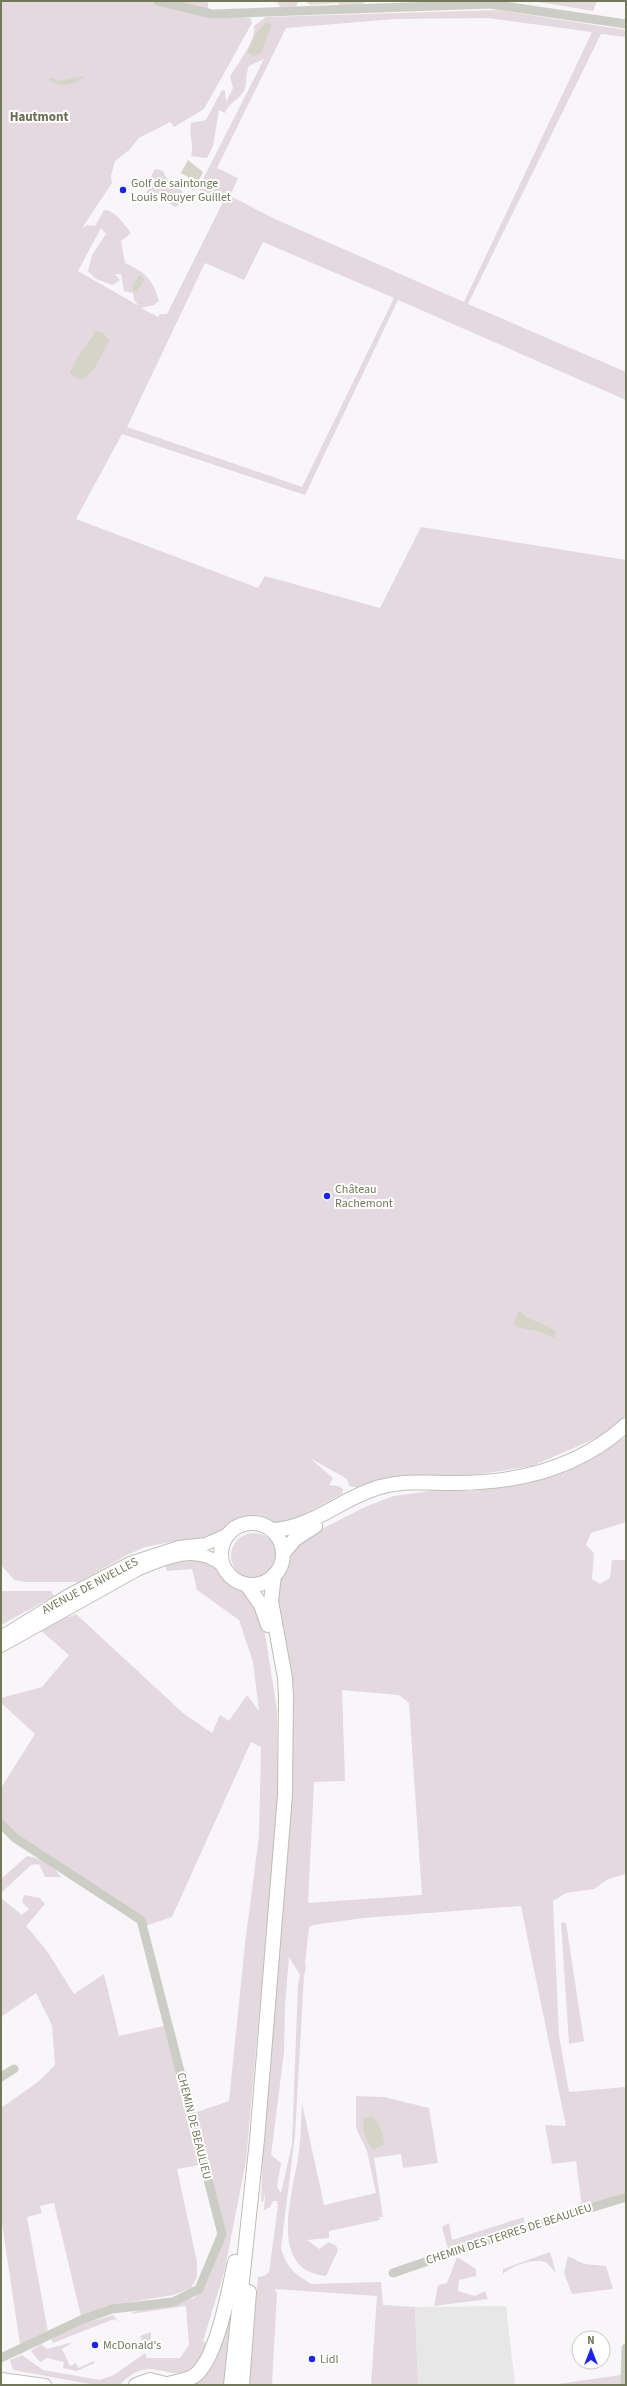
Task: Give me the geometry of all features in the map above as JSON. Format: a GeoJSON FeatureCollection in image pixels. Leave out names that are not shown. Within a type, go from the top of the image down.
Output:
{"type":"FeatureCollection","features":[{"type":"Feature","properties":{"kind":"main road"},"geometry":{"type":"LineString","coordinates":[[272,1530],[286,1530],[297,1526],[359,1494],[381,1487],[409,1481],[451,1483],[514,1480],[554,1469],[596,1447],[626,1425]]}},
{"type":"Feature","properties":{"kind":"main road"},"geometry":{"type":"LineString","coordinates":[[283,1553],[295,1539],[304,1532],[358,1504],[399,1491],[451,1483]]}},
{"type":"Feature","properties":{"kind":"main road"},"geometry":{"type":"LineString","coordinates":[[244,1524],[263,1525],[272,1530],[280,1541],[283,1553],[282,1564],[274,1575],[262,1583],[247,1585],[237,1581],[229,1575],[224,1566],[221,1550],[228,1534],[244,1524]]}},
{"type":"Feature","properties":{"kind":"main road","name":"AVENUE DE NIVELLES"},"geometry":{"type":"LineString","coordinates":[[1,1637],[67,1596],[130,1562],[179,1547],[206,1544],[228,1534]]}},
{"type":"Feature","properties":{"kind":"main road","name":"AVENUE DE NIVELLES"},"geometry":{"type":"LineString","coordinates":[[1,1646],[139,1569],[161,1560],[179,1555],[209,1555],[224,1566]]}},
{"type":"Feature","properties":{"kind":"main road"},"geometry":{"type":"LineString","coordinates":[[231,2385],[238,2299],[257,2140],[284,1811],[286,1764],[284,1709],[285,1678],[271,1601],[274,1575]]}},
{"type":"Feature","properties":{"kind":"main road"},"geometry":{"type":"LineString","coordinates":[[247,1585],[261,1605],[266,1616],[284,1709]]}},
{"type":"Feature","properties":{"kind":"main road"},"geometry":{"type":"LineString","coordinates":[[242,2385],[256,2201],[257,2140]]}},
{"type":"Feature","properties":{"kind":"main road"},"geometry":{"type":"LineString","coordinates":[[136,2385],[150,2380],[169,2385],[194,2376],[203,2366],[210,2352],[221,2320],[236,2257],[247,2175],[257,2140]]}},
{"type":"Feature","properties":{"kind":"main road"},"geometry":{"type":"LineString","coordinates":[[1,2379],[45,2385]]}},
{"type":"Feature","properties":{"kind":"street"},"geometry":{"type":"LineString","coordinates":[[158,1],[212,14],[370,4],[490,4],[626,24]]}},
{"type":"Feature","properties":{"kind":"street","name":"CHEMIN DE BEAULIEU"},"geometry":{"type":"LineString","coordinates":[[1,1824],[15,1838],[141,1920],[222,2234],[199,2289],[173,2302],[112,2309],[81,2320],[1,2358]]}},
{"type":"Feature","properties":{"kind":"street"},"geometry":{"type":"LineString","coordinates":[[1,2077],[14,2069]]}},
{"type":"Feature","properties":{"kind":"street","name":"CHEMIN DES TERRES DE BEAULIEU"},"geometry":{"type":"LineString","coordinates":[[394,2273],[506,2234],[626,2197]]}},
{"type":"Feature","properties":{"kind":"street"},"geometry":{"type":"LineString","coordinates":[[625,2385],[626,2348]]}},
{"type":"Feature","properties":{"kind":"shaded area"},"geometry":{"type":"Polygon","coordinates":[[[1,1],[208,1],[208,13],[250,18],[252,23],[204,109],[174,127],[170,122],[139,138],[129,150],[115,161],[111,176],[112,183],[82,228],[87,225],[95,226],[104,210],[112,212],[122,222],[131,233],[121,241],[125,263],[143,273],[147,277],[154,287],[159,301],[154,305],[141,308],[158,317],[160,314],[167,314],[223,202],[198,189],[264,59],[249,66],[245,89],[242,94],[229,106],[225,113],[219,110],[213,146],[207,158],[191,156],[191,123],[206,120],[222,90],[225,91],[226,102],[233,88],[230,77],[250,45],[254,32],[254,26],[266,17],[499,10],[626,30],[626,37],[601,34],[468,304],[626,372],[626,400],[398,300],[305,495],[122,434],[76,519],[258,588],[265,576],[380,608],[421,527],[626,560],[626,1415],[606,1434],[532,1466],[474,1475],[407,1476],[360,1488],[349,1486],[347,1479],[310,1458],[333,1478],[329,1485],[338,1486],[343,1489],[342,1494],[289,1522],[280,1525],[252,1518],[240,1520],[209,1538],[176,1541],[145,1547],[127,1555],[79,1582],[25,1582],[14,1580],[1,1565],[1,1]],[[487,18],[395,19],[286,28],[217,168],[238,178],[230,196],[275,219],[464,302],[592,32],[487,18]],[[101,228],[78,271],[139,306],[134,300],[133,293],[124,291],[121,274],[115,274],[120,280],[113,285],[96,279],[88,271],[92,255],[106,234],[101,228]],[[263,242],[244,280],[205,263],[127,427],[302,487],[394,298],[263,242]]]}},
{"type":"Feature","properties":{"kind":"shaded area"},"geometry":{"type":"Polygon","coordinates":[[[278,1],[298,1],[296,7],[282,8],[277,3],[278,1]]]}},
{"type":"Feature","properties":{"kind":"shaded area"},"geometry":{"type":"Polygon","coordinates":[[[366,1],[361,6],[342,7],[338,3],[311,5],[306,2],[366,1]]]}},
{"type":"Feature","properties":{"kind":"shaded area"},"geometry":{"type":"Polygon","coordinates":[[[533,1],[597,1],[593,11],[533,1]]]}},
{"type":"Feature","properties":{"kind":"shaded area"},"geometry":{"type":"Polygon","coordinates":[[[265,23],[272,24],[261,53],[254,56],[247,52],[256,34],[265,23]]]}},
{"type":"Feature","properties":{"kind":"shaded area"},"geometry":{"type":"Polygon","coordinates":[[[85,76],[77,82],[63,85],[49,80],[52,78],[59,81],[85,76]]]}},
{"type":"Feature","properties":{"kind":"shaded area"},"geometry":{"type":"Polygon","coordinates":[[[188,160],[203,172],[194,190],[190,188],[188,177],[181,173],[188,160]]]}},
{"type":"Feature","properties":{"kind":"shaded area"},"geometry":{"type":"Polygon","coordinates":[[[155,169],[163,171],[167,179],[178,185],[185,197],[182,204],[175,207],[164,200],[152,201],[145,196],[155,169]]]}},
{"type":"Feature","properties":{"kind":"shaded area"},"geometry":{"type":"Polygon","coordinates":[[[139,276],[142,276],[144,280],[137,292],[133,290],[133,286],[139,276]]]}},
{"type":"Feature","properties":{"kind":"shaded area"},"geometry":{"type":"Polygon","coordinates":[[[96,331],[104,334],[109,341],[94,369],[83,379],[75,378],[70,373],[77,358],[96,331]]]}},
{"type":"Feature","properties":{"kind":"shaded area"},"geometry":{"type":"Polygon","coordinates":[[[519,1311],[556,1332],[554,1338],[538,1331],[516,1327],[514,1323],[519,1311]]]}},
{"type":"Feature","properties":{"kind":"shaded area"},"geometry":{"type":"Polygon","coordinates":[[[626,1438],[626,1522],[591,1533],[586,1545],[594,1553],[592,1579],[600,1584],[610,1578],[612,1560],[626,1560],[626,1874],[608,1879],[594,1889],[566,1893],[553,1901],[559,2036],[569,2092],[626,2087],[626,2192],[582,2207],[576,2161],[552,2164],[545,2125],[566,2126],[521,1906],[364,1918],[313,1925],[309,1928],[305,1963],[306,1967],[304,1976],[295,2135],[281,2248],[286,2261],[292,2270],[312,2284],[381,2282],[383,2305],[415,2307],[418,2385],[371,2385],[377,2296],[275,2289],[277,2293],[272,2385],[249,2385],[258,2277],[264,2276],[269,2272],[278,2205],[277,2201],[273,2201],[270,2207],[264,2210],[265,2193],[263,2202],[261,2201],[264,2114],[293,1758],[292,1701],[277,1610],[276,1587],[286,1569],[290,1555],[306,1537],[367,1506],[394,1496],[437,1490],[472,1491],[626,1438]],[[342,1690],[345,1781],[314,1782],[308,1903],[422,1895],[409,1703],[399,1695],[342,1690]],[[289,1957],[285,2005],[284,2052],[271,2155],[281,2163],[277,2187],[281,2193],[292,2144],[298,1984],[300,1975],[289,1957]]]}},
{"type":"Feature","properties":{"kind":"shaded area"},"geometry":{"type":"Polygon","coordinates":[[[259,1533],[271,1539],[276,1547],[276,1565],[271,1573],[263,1578],[249,1579],[237,1573],[232,1565],[231,1551],[237,1539],[245,1534],[259,1533]]]}},
{"type":"Feature","properties":{"kind":"shaded area"},"geometry":{"type":"Polygon","coordinates":[[[198,1557],[219,1569],[232,1585],[246,1592],[263,1621],[277,1710],[278,1802],[246,2161],[224,2273],[203,2341],[206,2343],[202,2359],[185,2374],[144,2369],[129,2377],[119,2385],[95,2385],[13,2370],[10,2360],[22,2355],[43,2370],[100,2380],[114,2375],[145,2353],[147,2358],[180,2358],[189,2345],[186,2306],[130,2314],[138,2310],[194,2298],[201,2290],[225,2230],[200,2165],[177,2169],[197,2262],[197,2277],[191,2288],[173,2295],[107,2306],[81,2316],[54,2203],[40,2206],[42,2213],[27,2217],[48,2332],[20,2344],[1,2217],[1,2108],[38,2082],[55,2065],[52,2025],[36,1993],[1,2017],[1,1898],[22,1915],[29,1909],[22,1902],[24,1895],[40,1898],[45,1904],[26,1926],[47,1951],[74,1994],[104,1974],[119,2036],[168,2025],[191,2114],[229,2101],[245,1944],[259,1836],[261,1747],[251,1742],[172,1917],[142,1927],[1,1824],[1,1788],[35,1734],[1,1703],[1,1698],[42,1687],[69,1655],[39,1629],[59,1616],[69,1617],[76,1614],[183,1713],[212,1733],[220,1715],[229,1721],[247,1695],[259,1711],[253,1662],[239,1620],[197,1590],[192,1569],[167,1571],[165,1565],[162,1563],[198,1557]]]}},
{"type":"Feature","properties":{"kind":"shaded area"},"geometry":{"type":"Polygon","coordinates":[[[1,1591],[51,1591],[54,1596],[1,1625],[1,1591]]]}},
{"type":"Feature","properties":{"kind":"shaded area"},"geometry":{"type":"Polygon","coordinates":[[[27,1856],[47,1863],[61,1877],[45,1877],[39,1864],[31,1865],[1,1893],[1,1877],[2,1878],[27,1856]]]}},
{"type":"Feature","properties":{"kind":"shaded area"},"geometry":{"type":"Polygon","coordinates":[[[561,1922],[566,1923],[584,2041],[569,2044],[561,1922]]]}},
{"type":"Feature","properties":{"kind":"shaded area"},"geometry":{"type":"Polygon","coordinates":[[[356,2096],[384,2097],[429,2108],[438,2163],[403,2168],[401,2154],[374,2158],[383,2217],[379,2217],[380,2220],[329,2231],[329,2238],[307,2240],[319,2249],[329,2242],[336,2246],[338,2250],[326,2276],[308,2271],[296,2261],[290,2246],[288,2229],[289,2211],[299,2151],[302,2103],[324,2205],[376,2193],[367,2151],[356,2128],[356,2096]]]}},
{"type":"Feature","properties":{"kind":"shaded area"},"geometry":{"type":"Polygon","coordinates":[[[373,2117],[381,2129],[384,2144],[372,2149],[365,2134],[363,2122],[364,2118],[373,2117]]]}},
{"type":"Feature","properties":{"kind":"shaded area"},"geometry":{"type":"Polygon","coordinates":[[[524,2217],[524,2225],[448,2249],[442,2227],[449,2223],[452,2240],[524,2217]]]}},
{"type":"Feature","properties":{"kind":"shaded area"},"geometry":{"type":"Polygon","coordinates":[[[550,2252],[556,2273],[547,2263],[543,2261],[531,2261],[518,2265],[503,2274],[503,2269],[550,2252]]]}},
{"type":"Feature","properties":{"kind":"shaded area"},"geometry":{"type":"Polygon","coordinates":[[[568,2256],[584,2264],[606,2266],[613,2289],[572,2294],[564,2273],[568,2256]]]}},
{"type":"Feature","properties":{"kind":"shaded area"},"geometry":{"type":"Polygon","coordinates":[[[457,2257],[476,2269],[476,2276],[459,2280],[458,2291],[475,2296],[485,2291],[488,2299],[434,2306],[438,2285],[447,2283],[457,2257]]]}},
{"type":"Feature","properties":{"kind":"shaded area"},"geometry":{"type":"Polygon","coordinates":[[[237,2265],[227,2385],[179,2385],[197,2377],[237,2265]]]}},
{"type":"Feature","properties":{"kind":"shaded area"},"geometry":{"type":"Polygon","coordinates":[[[506,2306],[515,2385],[418,2385],[415,2307],[506,2306]]]}},
{"type":"Feature","properties":{"kind":"shaded area"},"geometry":{"type":"Polygon","coordinates":[[[113,2315],[119,2322],[114,2319],[53,2343],[51,2339],[82,2324],[113,2315]]]}},
{"type":"Feature","properties":{"kind":"shaded area"},"geometry":{"type":"Polygon","coordinates":[[[151,2332],[151,2347],[145,2347],[140,2336],[151,2332]]]}},
{"type":"Feature","properties":{"kind":"shaded area"},"geometry":{"type":"Polygon","coordinates":[[[73,2342],[62,2349],[70,2366],[76,2363],[78,2368],[94,2361],[95,2363],[77,2371],[63,2368],[64,2362],[47,2358],[40,2362],[31,2351],[41,2344],[47,2349],[73,2342]]]}},
{"type":"Feature","properties":{"kind":"shaded area"},"geometry":{"type":"Polygon","coordinates":[[[621,2375],[621,2385],[551,2385],[621,2375]]]}},
{"type":"Feature","properties":{"kind":"place","name":"Golf de saintonge Louis Rouyer Guillet"},"geometry":{"type":"Point","coordinates":[123,190]}},
{"type":"Feature","properties":{"kind":"place","name":"Château Rachemont"},"geometry":{"type":"Point","coordinates":[327,1196]}},
{"type":"Feature","properties":{"kind":"place","name":"McDonald's"},"geometry":{"type":"Point","coordinates":[95,2345]}},
{"type":"Feature","properties":{"kind":"place","name":"Lidl"},"geometry":{"type":"Point","coordinates":[312,2359]}},
{"type":"Feature","properties":{"kind":"district","name":"Hautmont"},"geometry":{"type":"Point","coordinates":[39,117]}}]}
